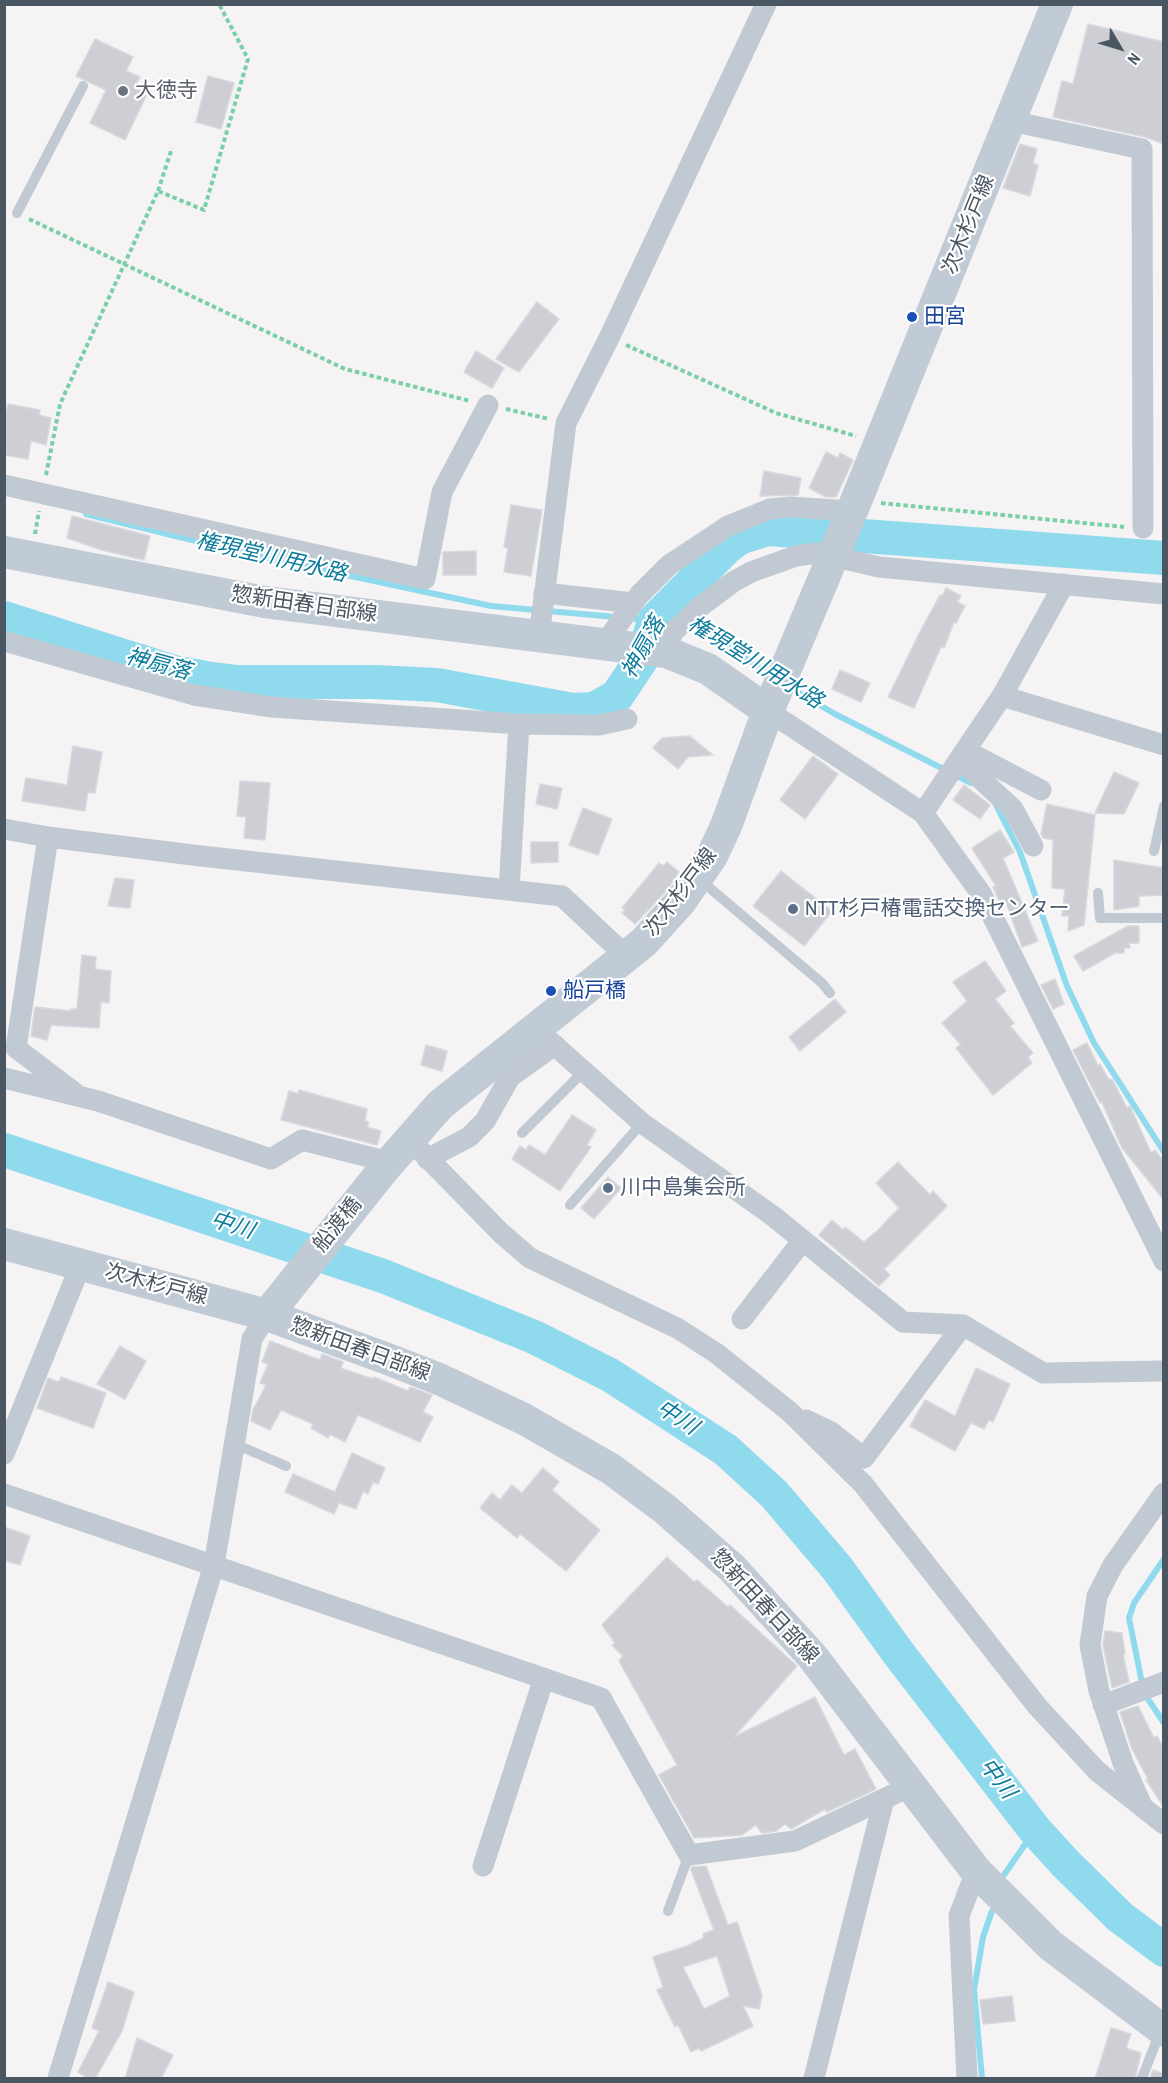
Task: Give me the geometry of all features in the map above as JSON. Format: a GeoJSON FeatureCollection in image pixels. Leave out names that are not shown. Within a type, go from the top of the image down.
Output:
{"type":"FeatureCollection","features":[{"type":"Feature","properties":{"kind":"main road","name":"次木杉戸線"},"geometry":{"type":"LineString","coordinates":[[402,1157],[458,1089],[545,1036],[661,925],[698,877],[720,841],[768,711],[834,556],[1057,4]]}},
{"type":"Feature","properties":{"kind":"main road","name":"惣新田春日部線"},"geometry":{"type":"LineString","coordinates":[[17,554],[265,602],[539,637],[605,642],[666,652]]}},
{"type":"Feature","properties":{"kind":"main road"},"geometry":{"type":"LineString","coordinates":[[666,652],[708,669],[768,711]]}},
{"type":"Feature","properties":{"kind":"main road","name":"船渡橋"},"geometry":{"type":"LineString","coordinates":[[267,1315],[292,1282],[402,1157]]}},
{"type":"Feature","properties":{"kind":"main road","name":"次木杉戸線"},"geometry":{"type":"LineString","coordinates":[[4,1244],[267,1315]]}},
{"type":"Feature","properties":{"kind":"main road","name":"惣新田春日部線"},"geometry":{"type":"LineString","coordinates":[[267,1315],[460,1388],[524,1419],[611,1469],[665,1509],[732,1568],[812,1656],[897,1793],[1050,1944],[1163,2030]]}},
{"type":"Feature","properties":{"kind":"street"},"geometry":{"type":"LineString","coordinates":[[539,637],[566,423],[609,338],[766,4]]}},
{"type":"Feature","properties":{"kind":"street"},"geometry":{"type":"LineString","coordinates":[[1011,122],[1142,149],[1143,528]]}},
{"type":"Feature","properties":{"kind":"street"},"geometry":{"type":"LineString","coordinates":[[4,485],[424,579],[442,492],[488,405]]}},
{"type":"Feature","properties":{"kind":"street"},"geometry":{"type":"LineString","coordinates":[[605,642],[633,603],[669,565],[704,540],[749,515],[790,507],[854,506]]}},
{"type":"Feature","properties":{"kind":"street"},"geometry":{"type":"LineString","coordinates":[[666,652],[673,632],[701,606],[742,577],[796,556],[818,553],[879,567],[1164,594]]}},
{"type":"Feature","properties":{"kind":"street"},"geometry":{"type":"LineString","coordinates":[[923,813],[1002,696],[1064,584]]}},
{"type":"Feature","properties":{"kind":"street"},"geometry":{"type":"LineString","coordinates":[[544,593],[633,603]]}},
{"type":"Feature","properties":{"kind":"street"},"geometry":{"type":"LineString","coordinates":[[4,641],[194,694],[272,707],[519,724],[599,725],[627,719]]}},
{"type":"Feature","properties":{"kind":"street"},"geometry":{"type":"LineString","coordinates":[[1002,696],[1164,745]]}},
{"type":"Feature","properties":{"kind":"street"},"geometry":{"type":"LineString","coordinates":[[768,711],[923,813],[982,895],[1164,1261]]}},
{"type":"Feature","properties":{"kind":"street"},"geometry":{"type":"LineString","coordinates":[[509,890],[519,724]]}},
{"type":"Feature","properties":{"kind":"street"},"geometry":{"type":"LineString","coordinates":[[962,755],[978,757],[1041,790]]}},
{"type":"Feature","properties":{"kind":"street"},"geometry":{"type":"LineString","coordinates":[[962,755],[971,770],[1013,809],[1033,846]]}},
{"type":"Feature","properties":{"kind":"street"},"geometry":{"type":"LineString","coordinates":[[4,829],[48,837],[562,896],[627,957]]}},
{"type":"Feature","properties":{"kind":"street"},"geometry":{"type":"LineString","coordinates":[[48,837],[16,1048],[85,1100]]}},
{"type":"Feature","properties":{"kind":"street"},"geometry":{"type":"LineString","coordinates":[[4,1078],[85,1100],[98,1101],[271,1159],[302,1140],[402,1157],[469,1137],[485,1121],[510,1077],[545,1036],[642,1123],[803,1240],[903,1322],[963,1325],[1044,1373],[1164,1371]]}},
{"type":"Feature","properties":{"kind":"street"},"geometry":{"type":"LineString","coordinates":[[402,1157],[530,1258],[677,1328],[716,1353],[790,1412],[863,1484],[1037,1706],[1097,1771],[1164,1824]]}},
{"type":"Feature","properties":{"kind":"street"},"geometry":{"type":"LineString","coordinates":[[741,1319],[803,1240]]}},
{"type":"Feature","properties":{"kind":"street"},"geometry":{"type":"LineString","coordinates":[[4,1454],[81,1264]]}},
{"type":"Feature","properties":{"kind":"street"},"geometry":{"type":"LineString","coordinates":[[58,2079],[214,1565],[252,1339],[267,1315]]}},
{"type":"Feature","properties":{"kind":"street"},"geometry":{"type":"LineString","coordinates":[[790,1412],[831,1432],[864,1458],[963,1325]]}},
{"type":"Feature","properties":{"kind":"street"},"geometry":{"type":"LineString","coordinates":[[1144,1809],[1123,1762],[1103,1705],[1090,1645],[1096,1596],[1113,1564],[1164,1493]]}},
{"type":"Feature","properties":{"kind":"street"},"geometry":{"type":"LineString","coordinates":[[4,1494],[601,1698],[689,1856],[795,1841],[897,1793]]}},
{"type":"Feature","properties":{"kind":"street"},"geometry":{"type":"LineString","coordinates":[[483,1866],[544,1678]]}},
{"type":"Feature","properties":{"kind":"street"},"geometry":{"type":"LineString","coordinates":[[1103,1705],[1164,1682]]}},
{"type":"Feature","properties":{"kind":"street"},"geometry":{"type":"LineString","coordinates":[[814,2079],[897,1793]]}},
{"type":"Feature","properties":{"kind":"street"},"geometry":{"type":"LineString","coordinates":[[967,2079],[959,1916],[976,1871]]}},
{"type":"Feature","properties":{"kind":"lane"},"geometry":{"type":"LineString","coordinates":[[17,213],[83,86]]}},
{"type":"Feature","properties":{"kind":"lane"},"geometry":{"type":"LineString","coordinates":[[1154,851],[1164,806]]}},
{"type":"Feature","properties":{"kind":"lane"},"geometry":{"type":"LineString","coordinates":[[698,877],[822,983],[830,993]]}},
{"type":"Feature","properties":{"kind":"lane"},"geometry":{"type":"LineString","coordinates":[[1098,893],[1100,918],[1164,918]]}},
{"type":"Feature","properties":{"kind":"lane"},"geometry":{"type":"LineString","coordinates":[[522,1133],[584,1071]]}},
{"type":"Feature","properties":{"kind":"lane"},"geometry":{"type":"LineString","coordinates":[[570,1205],[642,1123]]}},
{"type":"Feature","properties":{"kind":"lane"},"geometry":{"type":"LineString","coordinates":[[235,1444],[286,1466]]}},
{"type":"Feature","properties":{"kind":"lane"},"geometry":{"type":"LineString","coordinates":[[668,1911],[689,1856]]}},
{"type":"Feature","properties":{"kind":"lane"},"geometry":{"type":"LineString","coordinates":[[1142,2079],[1163,2030]]}},
{"type":"Feature","properties":{"kind":"path"},"geometry":{"type":"LineString","coordinates":[[158,191],[204,210],[248,58],[219,4]]}},
{"type":"Feature","properties":{"kind":"path"},"geometry":{"type":"LineString","coordinates":[[17,554],[43,492],[60,404],[158,191],[172,148]]}},
{"type":"Feature","properties":{"kind":"path"},"geometry":{"type":"LineString","coordinates":[[17,213],[345,369],[566,423]]}},
{"type":"Feature","properties":{"kind":"path"},"geometry":{"type":"LineString","coordinates":[[609,338],[681,368],[776,413],[879,443]]}},
{"type":"Feature","properties":{"kind":"path"},"geometry":{"type":"LineString","coordinates":[[854,506],[1143,528]]}},
{"type":"Feature","properties":{"kind":"building"},"geometry":{"type":"Polygon","coordinates":[[[1088,24],[1164,42],[1164,144],[1145,137],[1053,117],[1062,81],[1073,84],[1088,24]]]}},
{"type":"Feature","properties":{"kind":"building","name":"大徳寺"},"geometry":{"type":"Polygon","coordinates":[[[95,39],[133,57],[126,71],[140,77],[134,87],[147,94],[125,140],[90,123],[106,90],[76,76],[95,39]]]}},
{"type":"Feature","properties":{"kind":"building"},"geometry":{"type":"Polygon","coordinates":[[[208,76],[234,83],[221,129],[196,122],[208,76]]]}},
{"type":"Feature","properties":{"kind":"building"},"geometry":{"type":"Polygon","coordinates":[[[1020,144],[1037,149],[1033,163],[1038,165],[1030,196],[1003,188],[1020,144]]]}},
{"type":"Feature","properties":{"kind":"building"},"geometry":{"type":"Polygon","coordinates":[[[537,302],[559,319],[519,372],[496,359],[537,302]]]}},
{"type":"Feature","properties":{"kind":"building"},"geometry":{"type":"Polygon","coordinates":[[[476,351],[504,368],[492,388],[464,372],[476,351]]]}},
{"type":"Feature","properties":{"kind":"building"},"geometry":{"type":"Polygon","coordinates":[[[8,404],[40,410],[39,415],[51,418],[46,445],[31,441],[28,459],[4,455],[4,421],[8,404]]]}},
{"type":"Feature","properties":{"kind":"building"},"geometry":{"type":"Polygon","coordinates":[[[826,452],[838,458],[840,453],[853,460],[836,497],[826,497],[809,488],[826,452]]]}},
{"type":"Feature","properties":{"kind":"building"},"geometry":{"type":"Polygon","coordinates":[[[764,471],[801,478],[798,495],[760,496],[764,471]]]}},
{"type":"Feature","properties":{"kind":"building"},"geometry":{"type":"Polygon","coordinates":[[[511,505],[542,510],[531,576],[504,572],[508,548],[504,547],[511,505]]]}},
{"type":"Feature","properties":{"kind":"building"},"geometry":{"type":"Polygon","coordinates":[[[72,516],[150,536],[144,560],[102,550],[67,538],[72,516]]]}},
{"type":"Feature","properties":{"kind":"building"},"geometry":{"type":"Polygon","coordinates":[[[476,551],[476,575],[443,575],[443,552],[476,551]]]}},
{"type":"Feature","properties":{"kind":"building"},"geometry":{"type":"Polygon","coordinates":[[[946,588],[961,596],[957,602],[965,606],[956,623],[954,622],[944,648],[941,647],[914,708],[888,697],[921,630],[946,588]]]}},
{"type":"Feature","properties":{"kind":"building"},"geometry":{"type":"Polygon","coordinates":[[[840,670],[870,683],[861,702],[832,689],[840,670]]]}},
{"type":"Feature","properties":{"kind":"building"},"geometry":{"type":"Polygon","coordinates":[[[690,736],[713,755],[688,757],[678,769],[653,748],[662,738],[690,736]]]}},
{"type":"Feature","properties":{"kind":"building"},"geometry":{"type":"Polygon","coordinates":[[[73,746],[102,752],[95,793],[88,792],[85,811],[22,801],[26,778],[67,785],[73,746]]]}},
{"type":"Feature","properties":{"kind":"building"},"geometry":{"type":"Polygon","coordinates":[[[813,756],[838,774],[805,819],[780,800],[813,756]]]}},
{"type":"Feature","properties":{"kind":"building"},"geometry":{"type":"Polygon","coordinates":[[[1114,772],[1139,783],[1124,814],[1095,813],[1114,772]]]}},
{"type":"Feature","properties":{"kind":"building"},"geometry":{"type":"Polygon","coordinates":[[[240,781],[270,783],[265,840],[244,838],[246,817],[237,816],[240,781]]]}},
{"type":"Feature","properties":{"kind":"building"},"geometry":{"type":"Polygon","coordinates":[[[540,784],[562,788],[557,809],[536,804],[540,784]]]}},
{"type":"Feature","properties":{"kind":"building"},"geometry":{"type":"Polygon","coordinates":[[[964,785],[990,805],[980,819],[953,800],[964,785]]]}},
{"type":"Feature","properties":{"kind":"building"},"geometry":{"type":"Polygon","coordinates":[[[1047,804],[1095,815],[1084,925],[1068,931],[1069,916],[1062,916],[1065,889],[1052,888],[1053,840],[1043,838],[1041,834],[1047,804]]]}},
{"type":"Feature","properties":{"kind":"building"},"geometry":{"type":"Polygon","coordinates":[[[583,808],[612,819],[598,855],[569,845],[583,808]]]}},
{"type":"Feature","properties":{"kind":"building"},"geometry":{"type":"Polygon","coordinates":[[[1000,830],[1014,852],[1003,858],[1038,941],[1022,947],[1006,902],[1001,905],[993,887],[996,886],[972,848],[1000,830]]]}},
{"type":"Feature","properties":{"kind":"building"},"geometry":{"type":"Polygon","coordinates":[[[531,842],[558,842],[558,862],[531,863],[531,842]]]}},
{"type":"Feature","properties":{"kind":"building"},"geometry":{"type":"Polygon","coordinates":[[[1114,860],[1164,868],[1164,895],[1139,896],[1139,906],[1114,910],[1114,860]]]}},
{"type":"Feature","properties":{"kind":"building"},"geometry":{"type":"Polygon","coordinates":[[[667,862],[679,872],[667,890],[635,924],[622,913],[625,910],[622,908],[659,863],[663,866],[667,862]]]}},
{"type":"Feature","properties":{"kind":"building","name":"NTT杉戸椿電話交換センター"},"geometry":{"type":"Polygon","coordinates":[[[781,871],[832,911],[804,946],[753,906],[781,871]]]}},
{"type":"Feature","properties":{"kind":"building"},"geometry":{"type":"Polygon","coordinates":[[[115,878],[134,880],[130,908],[108,906],[115,878]]]}},
{"type":"Feature","properties":{"kind":"building"},"geometry":{"type":"Polygon","coordinates":[[[1128,926],[1139,926],[1139,943],[1129,943],[1130,948],[1124,948],[1124,953],[1115,953],[1083,971],[1074,956],[1128,926]]]}},
{"type":"Feature","properties":{"kind":"building"},"geometry":{"type":"Polygon","coordinates":[[[82,955],[96,957],[95,969],[111,971],[109,1003],[101,1002],[99,1028],[51,1025],[47,1040],[31,1036],[35,1007],[70,1011],[77,1009],[82,955]]]}},
{"type":"Feature","properties":{"kind":"building"},"geometry":{"type":"Polygon","coordinates":[[[985,961],[1006,991],[995,999],[1014,1023],[1010,1026],[1033,1053],[1028,1057],[1032,1063],[993,1095],[956,1048],[961,1045],[942,1023],[967,1001],[953,982],[985,961]]]}},
{"type":"Feature","properties":{"kind":"building"},"geometry":{"type":"Polygon","coordinates":[[[1055,979],[1064,1004],[1053,1009],[1041,985],[1055,979]]]}},
{"type":"Feature","properties":{"kind":"building"},"geometry":{"type":"Polygon","coordinates":[[[835,999],[846,1012],[800,1051],[789,1037],[835,999]]]}},
{"type":"Feature","properties":{"kind":"building"},"geometry":{"type":"Polygon","coordinates":[[[1087,1043],[1098,1066],[1100,1064],[1109,1080],[1112,1079],[1127,1108],[1130,1106],[1151,1153],[1155,1150],[1164,1162],[1164,1200],[1122,1148],[1102,1102],[1100,1103],[1073,1050],[1087,1043]]]}},
{"type":"Feature","properties":{"kind":"building"},"geometry":{"type":"Polygon","coordinates":[[[426,1045],[447,1051],[442,1071],[421,1065],[426,1045]]]}},
{"type":"Feature","properties":{"kind":"building"},"geometry":{"type":"Polygon","coordinates":[[[299,1090],[367,1109],[365,1121],[369,1122],[367,1127],[381,1131],[377,1145],[281,1120],[289,1091],[298,1094],[299,1090]]]}},
{"type":"Feature","properties":{"kind":"building"},"geometry":{"type":"Polygon","coordinates":[[[572,1115],[596,1130],[587,1145],[591,1147],[560,1191],[512,1159],[520,1146],[526,1150],[529,1145],[545,1155],[572,1115]]]}},
{"type":"Feature","properties":{"kind":"building"},"geometry":{"type":"Polygon","coordinates":[[[898,1162],[930,1195],[933,1191],[947,1206],[884,1269],[890,1275],[879,1286],[819,1235],[832,1220],[843,1230],[845,1227],[864,1242],[878,1230],[899,1208],[876,1183],[898,1162]]]}},
{"type":"Feature","properties":{"kind":"building"},"geometry":{"type":"Polygon","coordinates":[[[608,1177],[621,1188],[594,1219],[581,1208],[608,1177]]]}},
{"type":"Feature","properties":{"kind":"building"},"geometry":{"type":"Polygon","coordinates":[[[270,1341],[320,1360],[322,1354],[343,1362],[341,1368],[373,1379],[374,1377],[408,1391],[410,1387],[432,1395],[423,1412],[433,1417],[420,1442],[358,1415],[345,1442],[330,1434],[328,1438],[311,1428],[313,1424],[281,1410],[270,1430],[251,1421],[253,1410],[266,1385],[260,1383],[268,1364],[262,1362],[270,1341]]]}},
{"type":"Feature","properties":{"kind":"building"},"geometry":{"type":"Polygon","coordinates":[[[120,1346],[146,1361],[125,1399],[97,1384],[120,1346]]]}},
{"type":"Feature","properties":{"kind":"building"},"geometry":{"type":"Polygon","coordinates":[[[976,1368],[1010,1384],[993,1422],[989,1420],[984,1429],[971,1423],[955,1451],[910,1426],[925,1400],[955,1416],[976,1368]]]}},
{"type":"Feature","properties":{"kind":"building"},"geometry":{"type":"Polygon","coordinates":[[[61,1377],[106,1393],[93,1428],[37,1408],[48,1378],[59,1382],[61,1377]]]}},
{"type":"Feature","properties":{"kind":"building"},"geometry":{"type":"Polygon","coordinates":[[[352,1453],[385,1468],[378,1484],[373,1482],[368,1494],[363,1491],[356,1509],[339,1503],[334,1514],[285,1492],[293,1474],[335,1492],[352,1453]]]}},
{"type":"Feature","properties":{"kind":"building"},"geometry":{"type":"Polygon","coordinates":[[[543,1468],[559,1482],[552,1490],[600,1530],[566,1571],[520,1534],[517,1538],[480,1508],[492,1493],[500,1500],[512,1485],[522,1493],[543,1468]]]}},
{"type":"Feature","properties":{"kind":"building"},"geometry":{"type":"Polygon","coordinates":[[[4,1527],[30,1536],[20,1565],[4,1560],[4,1527]]]}},
{"type":"Feature","properties":{"kind":"building"},"geometry":{"type":"Polygon","coordinates":[[[667,1557],[694,1582],[697,1580],[728,1607],[730,1605],[797,1666],[734,1737],[815,1697],[844,1755],[855,1749],[876,1789],[827,1812],[825,1809],[791,1829],[785,1824],[776,1831],[762,1833],[756,1825],[742,1835],[694,1838],[659,1775],[677,1765],[619,1661],[623,1656],[612,1645],[615,1643],[602,1625],[667,1557]]]}},
{"type":"Feature","properties":{"kind":"building"},"geometry":{"type":"Polygon","coordinates":[[[1105,1631],[1122,1633],[1125,1654],[1123,1654],[1129,1682],[1112,1688],[1103,1645],[1105,1631]]]}},
{"type":"Feature","properties":{"kind":"building"},"geometry":{"type":"Polygon","coordinates":[[[1138,1706],[1154,1738],[1157,1736],[1164,1749],[1164,1807],[1146,1780],[1148,1779],[1132,1749],[1120,1712],[1138,1706]]]}},
{"type":"Feature","properties":{"kind":"building"},"geometry":{"type":"Polygon","coordinates":[[[706,1866],[728,1925],[737,1922],[762,1995],[759,2009],[743,2006],[753,2026],[701,2051],[699,2048],[691,2052],[678,2025],[675,2027],[657,1990],[663,1987],[653,1957],[687,1946],[704,1938],[703,1934],[714,1930],[691,1870],[692,1867],[706,1866]],[[717,1956],[683,1967],[704,2009],[730,1996],[717,1956]]]}},
{"type":"Feature","properties":{"kind":"building"},"geometry":{"type":"Polygon","coordinates":[[[108,1982],[134,1992],[122,2031],[95,2079],[89,2079],[78,2072],[99,2031],[92,2028],[108,1982]]]}},
{"type":"Feature","properties":{"kind":"building"},"geometry":{"type":"Polygon","coordinates":[[[1012,1996],[1015,2021],[983,2024],[980,2000],[1012,1996]]]}},
{"type":"Feature","properties":{"kind":"building"},"geometry":{"type":"Polygon","coordinates":[[[1111,2028],[1131,2034],[1126,2048],[1141,2053],[1135,2079],[1095,2079],[1111,2028]]]}},
{"type":"Feature","properties":{"kind":"building"},"geometry":{"type":"Polygon","coordinates":[[[137,2038],[173,2055],[161,2079],[125,2079],[137,2038]]]}},
{"type":"Feature","properties":{"kind":"building"},"geometry":{"type":"Polygon","coordinates":[[[1153,2070],[1164,2074],[1164,2079],[1150,2079],[1153,2070]]]}},
{"type":"Feature","properties":{"kind":"waterway","name":"権現堂川用水路"},"geometry":{"type":"LineString","coordinates":[[86,514],[253,555],[491,606],[616,617]]}},
{"type":"Feature","properties":{"kind":"waterway","name":"神扇落"},"geometry":{"type":"LineString","coordinates":[[4,618],[174,672],[211,679],[236,682],[375,682],[437,685],[573,710],[594,709],[617,696],[643,657],[654,621],[726,548],[739,538],[767,529],[1164,558]]}},
{"type":"Feature","properties":{"kind":"waterway","name":"権現堂川用水路"},"geometry":{"type":"LineString","coordinates":[[627,618],[654,621],[679,617]]}},
{"type":"Feature","properties":{"kind":"waterway","name":"権現堂川用水路"},"geometry":{"type":"LineString","coordinates":[[691,619],[773,677]]}},
{"type":"Feature","properties":{"kind":"waterway","name":"権現堂川用水路"},"geometry":{"type":"LineString","coordinates":[[787,686],[835,714],[971,783]]}},
{"type":"Feature","properties":{"kind":"waterway","name":"権現堂川用水路"},"geometry":{"type":"LineString","coordinates":[[995,803],[1020,852],[1067,986],[1094,1043],[1164,1152]]}},
{"type":"Feature","properties":{"kind":"waterway","name":"中川"},"geometry":{"type":"LineString","coordinates":[[4,1150],[383,1276],[534,1337],[610,1375],[726,1450],[774,1494],[837,1568],[899,1654],[1035,1830],[1120,1917],[1164,1950]]}},
{"type":"Feature","properties":{"kind":"waterway","name":"権現堂川用水路"},"geometry":{"type":"LineString","coordinates":[[1164,1559],[1134,1603],[1129,1618],[1144,1693],[1164,1723]]}},
{"type":"Feature","properties":{"kind":"waterway"},"geometry":{"type":"LineString","coordinates":[[1004,1875],[1035,1830]]}},
{"type":"Feature","properties":{"kind":"waterway"},"geometry":{"type":"LineString","coordinates":[[982,2078],[974,1990],[983,1937],[992,1911]]}},
{"type":"Feature","properties":{"kind":"place","name":"大徳寺"},"geometry":{"type":"Point","coordinates":[123,91]}},
{"type":"Feature","properties":{"kind":"place","name":"田宮"},"geometry":{"type":"Point","coordinates":[912,317]}},
{"type":"Feature","properties":{"kind":"place","name":"NTT杉戸椿電話交換センター"},"geometry":{"type":"Point","coordinates":[793,909]}},
{"type":"Feature","properties":{"kind":"place","name":"船戸橋"},"geometry":{"type":"Point","coordinates":[551,991]}},
{"type":"Feature","properties":{"kind":"place","name":"川中島集会所"},"geometry":{"type":"Point","coordinates":[608,1188]}}]}
